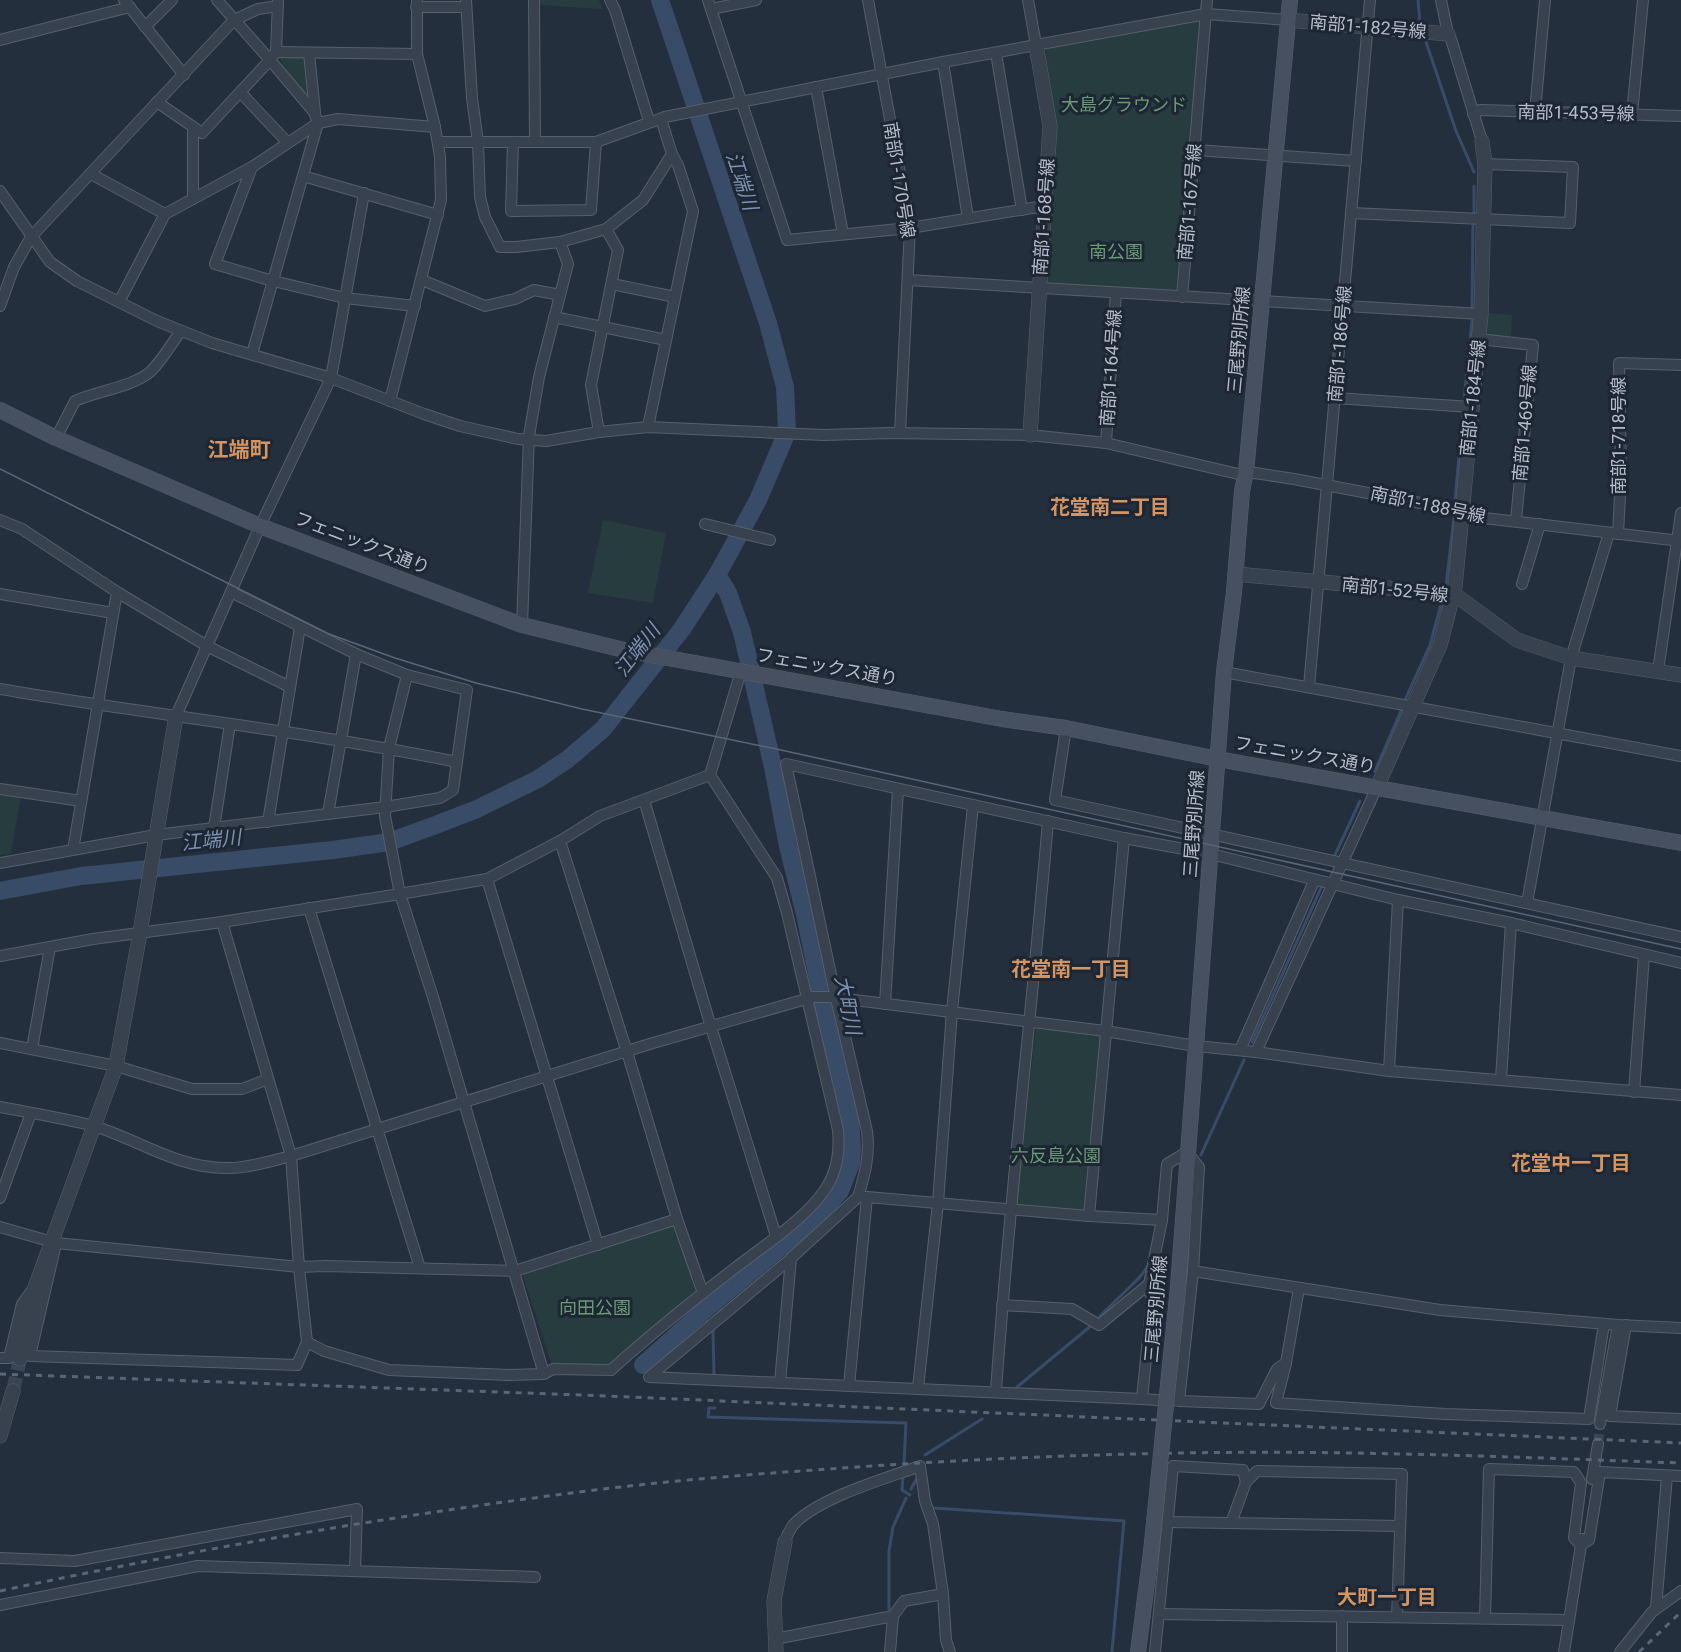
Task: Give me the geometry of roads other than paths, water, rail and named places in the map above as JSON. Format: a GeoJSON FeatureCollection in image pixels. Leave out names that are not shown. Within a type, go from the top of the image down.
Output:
{"type":"FeatureCollection","features":[{"type":"Feature","properties":{"kind":"main road","name":"三尾野別所線"},"geometry":{"type":"LineString","coordinates":[[1138,1652],[1151,1552],[1178,1287],[1224,672],[1263,302],[1290,0]]}},
{"type":"Feature","properties":{"kind":"main road","name":"フェニックス通り"},"geometry":{"type":"LineString","coordinates":[[0,410],[56,438],[260,526],[522,625],[624,650],[1002,719],[1066,728],[1218,759],[1681,843]]}},
{"type":"Feature","properties":{"kind":"street"},"geometry":{"type":"LineString","coordinates":[[146,27],[172,0]]}},
{"type":"Feature","properties":{"kind":"street"},"geometry":{"type":"LineString","coordinates":[[217,0],[234,20],[273,56],[316,119]]}},
{"type":"Feature","properties":{"kind":"street"},"geometry":{"type":"LineString","coordinates":[[534,0],[535,142]]}},
{"type":"Feature","properties":{"kind":"street"},"geometry":{"type":"LineString","coordinates":[[610,0],[649,121]]}},
{"type":"Feature","properties":{"kind":"street"},"geometry":{"type":"LineString","coordinates":[[756,0],[709,4],[736,102],[787,240],[910,228],[1044,206]]}},
{"type":"Feature","properties":{"kind":"street","name":"南部1-170号線"},"geometry":{"type":"LineString","coordinates":[[868,0],[910,228],[900,433]]}},
{"type":"Feature","properties":{"kind":"street","name":"南部1-168号線"},"geometry":{"type":"LineString","coordinates":[[1028,0],[1050,126],[1030,435]]}},
{"type":"Feature","properties":{"kind":"street","name":"南部1-167号線"},"geometry":{"type":"LineString","coordinates":[[1182,297],[1208,0]]}},
{"type":"Feature","properties":{"kind":"street","name":"南部1-186号線"},"geometry":{"type":"LineString","coordinates":[[1309,687],[1370,0]]}},
{"type":"Feature","properties":{"kind":"street","name":"南部1-184号線"},"geometry":{"type":"LineString","coordinates":[[1377,788],[1440,645],[1454,594],[1479,339],[1485,164],[1482,141],[1452,39],[1448,34],[1441,0]]}},
{"type":"Feature","properties":{"kind":"street"},"geometry":{"type":"LineString","coordinates":[[1535,112],[1545,0]]}},
{"type":"Feature","properties":{"kind":"street"},"geometry":{"type":"LineString","coordinates":[[1632,114],[1643,0]]}},
{"type":"Feature","properties":{"kind":"street"},"geometry":{"type":"LineString","coordinates":[[0,40],[127,3],[184,75]]}},
{"type":"Feature","properties":{"kind":"street"},"geometry":{"type":"LineString","coordinates":[[0,306],[14,267],[31,237],[157,102],[184,75],[234,20],[278,3],[273,56],[202,132],[157,102]]}},
{"type":"Feature","properties":{"kind":"street"},"geometry":{"type":"LineString","coordinates":[[390,401],[441,200],[438,142],[417,54],[416,3],[465,4],[472,98],[478,142],[480,197],[485,217],[500,247],[560,242],[606,229],[643,200],[672,154]]}},
{"type":"Feature","properties":{"kind":"street"},"geometry":{"type":"LineString","coordinates":[[438,142],[596,142],[649,121],[736,102],[1206,14],[1288,20]]}},
{"type":"Feature","properties":{"kind":"street","name":"南部1-182号線"},"geometry":{"type":"LineString","coordinates":[[1288,20],[1448,34]]}},
{"type":"Feature","properties":{"kind":"street"},"geometry":{"type":"LineString","coordinates":[[273,56],[309,53],[417,54]]}},
{"type":"Feature","properties":{"kind":"street"},"geometry":{"type":"LineString","coordinates":[[252,354],[303,176],[316,119],[309,53]]}},
{"type":"Feature","properties":{"kind":"street"},"geometry":{"type":"LineString","coordinates":[[996,53],[1022,210]]}},
{"type":"Feature","properties":{"kind":"street"},"geometry":{"type":"LineString","coordinates":[[943,62],[969,218]]}},
{"type":"Feature","properties":{"kind":"street"},"geometry":{"type":"LineString","coordinates":[[816,87],[843,234]]}},
{"type":"Feature","properties":{"kind":"street"},"geometry":{"type":"LineString","coordinates":[[240,92],[287,142]]}},
{"type":"Feature","properties":{"kind":"street","name":"南部1-453号線"},"geometry":{"type":"LineString","coordinates":[[1473,114],[1480,110],[1681,116]]}},
{"type":"Feature","properties":{"kind":"street"},"geometry":{"type":"LineString","coordinates":[[119,302],[165,214],[252,167],[316,119],[435,127]]}},
{"type":"Feature","properties":{"kind":"street"},"geometry":{"type":"LineString","coordinates":[[648,427],[693,211],[661,119]]}},
{"type":"Feature","properties":{"kind":"street"},"geometry":{"type":"LineString","coordinates":[[193,127],[194,200]]}},
{"type":"Feature","properties":{"kind":"street"},"geometry":{"type":"LineString","coordinates":[[513,142],[511,212],[591,210],[596,142]]}},
{"type":"Feature","properties":{"kind":"street"},"geometry":{"type":"LineString","coordinates":[[1195,150],[1356,161]]}},
{"type":"Feature","properties":{"kind":"street"},"geometry":{"type":"LineString","coordinates":[[1352,213],[1570,223],[1573,167],[1485,164]]}},
{"type":"Feature","properties":{"kind":"street"},"geometry":{"type":"LineString","coordinates":[[252,167],[215,264],[273,281],[345,297],[415,306]]}},
{"type":"Feature","properties":{"kind":"street"},"geometry":{"type":"LineString","coordinates":[[91,174],[165,214]]}},
{"type":"Feature","properties":{"kind":"street"},"geometry":{"type":"LineString","coordinates":[[303,176],[438,215]]}},
{"type":"Feature","properties":{"kind":"street","name":"南部1-188号線"},"geometry":{"type":"LineString","coordinates":[[0,191],[50,262],[77,280],[119,302],[212,344],[331,378],[460,426],[529,440],[561,439],[648,427],[819,435],[900,433],[1030,435],[1106,443],[1238,474],[1246,472],[1327,484],[1457,510],[1467,516],[1679,541]]}},
{"type":"Feature","properties":{"kind":"street"},"geometry":{"type":"LineString","coordinates":[[20,1359],[37,1283],[54,1243],[116,1066],[176,716],[260,526],[331,378],[364,193]]}},
{"type":"Feature","properties":{"kind":"street"},"geometry":{"type":"LineString","coordinates":[[599,432],[591,385],[618,250],[606,229]]}},
{"type":"Feature","properties":{"kind":"street"},"geometry":{"type":"LineString","coordinates":[[522,625],[529,440],[539,377],[568,264],[560,242]]}},
{"type":"Feature","properties":{"kind":"street"},"geometry":{"type":"LineString","coordinates":[[422,280],[485,306],[515,299],[534,290],[560,295]]}},
{"type":"Feature","properties":{"kind":"street"},"geometry":{"type":"LineString","coordinates":[[908,280],[1481,314]]}},
{"type":"Feature","properties":{"kind":"street"},"geometry":{"type":"LineString","coordinates":[[612,284],[675,297]]}},
{"type":"Feature","properties":{"kind":"street","name":"南部1-164号線"},"geometry":{"type":"LineString","coordinates":[[1106,443],[1116,293]]}},
{"type":"Feature","properties":{"kind":"street"},"geometry":{"type":"LineString","coordinates":[[554,317],[666,340]]}},
{"type":"Feature","properties":{"kind":"street"},"geometry":{"type":"LineString","coordinates":[[56,438],[75,401],[148,374],[181,331]]}},
{"type":"Feature","properties":{"kind":"street","name":"南部1-469号線"},"geometry":{"type":"LineString","coordinates":[[1479,339],[1533,345],[1516,520]]}},
{"type":"Feature","properties":{"kind":"street","name":"南部1-718号線"},"geometry":{"type":"LineString","coordinates":[[1614,533],[1621,476],[1619,363],[1681,365]]}},
{"type":"Feature","properties":{"kind":"street"},"geometry":{"type":"LineString","coordinates":[[1335,398],[1471,407]]}},
{"type":"Feature","properties":{"kind":"street"},"geometry":{"type":"LineString","coordinates":[[1658,671],[1676,596],[1681,513]]}},
{"type":"Feature","properties":{"kind":"street"},"geometry":{"type":"LineString","coordinates":[[0,520],[22,529],[117,592],[207,646],[290,687]]}},
{"type":"Feature","properties":{"kind":"street"},"geometry":{"type":"LineString","coordinates":[[705,524],[770,540]]}},
{"type":"Feature","properties":{"kind":"street"},"geometry":{"type":"LineString","coordinates":[[1522,584],[1540,524]]}},
{"type":"Feature","properties":{"kind":"street"},"geometry":{"type":"LineString","coordinates":[[1527,903],[1570,658],[1614,533]]}},
{"type":"Feature","properties":{"kind":"street","name":"南部1-52号線"},"geometry":{"type":"LineString","coordinates":[[1235,574],[1454,594],[1517,640],[1570,658],[1681,675]]}},
{"type":"Feature","properties":{"kind":"street"},"geometry":{"type":"LineString","coordinates":[[73,850],[117,592]]}},
{"type":"Feature","properties":{"kind":"street"},"geometry":{"type":"LineString","coordinates":[[0,863],[73,850],[154,842],[214,828],[328,814],[385,812],[441,798],[453,790],[467,690],[407,675],[356,654],[231,592]]}},
{"type":"Feature","properties":{"kind":"street"},"geometry":{"type":"LineString","coordinates":[[0,594],[113,613]]}},
{"type":"Feature","properties":{"kind":"street"},"geometry":{"type":"LineString","coordinates":[[268,822],[300,627]]}},
{"type":"Feature","properties":{"kind":"street"},"geometry":{"type":"LineString","coordinates":[[328,814],[356,654]]}},
{"type":"Feature","properties":{"kind":"street"},"geometry":{"type":"LineString","coordinates":[[307,1342],[324,1351],[389,1370],[509,1376],[544,1374],[553,1369],[611,1370],[776,1236],[817,1200],[826,1189],[840,1148],[810,997],[777,878],[710,775],[741,671]]}},
{"type":"Feature","properties":{"kind":"street"},"geometry":{"type":"LineString","coordinates":[[1224,672],[1681,756]]}},
{"type":"Feature","properties":{"kind":"street"},"geometry":{"type":"LineString","coordinates":[[407,675],[389,748],[385,812],[400,891],[434,997],[544,1374]]}},
{"type":"Feature","properties":{"kind":"street"},"geometry":{"type":"LineString","coordinates":[[0,689],[99,706],[389,748],[457,762]]}},
{"type":"Feature","properties":{"kind":"street"},"geometry":{"type":"LineString","coordinates":[[214,828],[230,724]]}},
{"type":"Feature","properties":{"kind":"street"},"geometry":{"type":"LineString","coordinates":[[1066,728],[1055,800],[1681,937]]}},
{"type":"Feature","properties":{"kind":"street"},"geometry":{"type":"LineString","coordinates":[[849,1386],[862,1197],[869,1148],[867,1131],[833,998],[786,764],[1124,838],[1211,854],[1333,885],[1511,923],[1681,963]]}},
{"type":"Feature","properties":{"kind":"street"},"geometry":{"type":"LineString","coordinates":[[0,956],[487,879],[560,841],[600,816],[710,775]]}},
{"type":"Feature","properties":{"kind":"street"},"geometry":{"type":"LineString","coordinates":[[1256,1052],[1377,788]]}},
{"type":"Feature","properties":{"kind":"street"},"geometry":{"type":"LineString","coordinates":[[0,789],[81,801]]}},
{"type":"Feature","properties":{"kind":"street"},"geometry":{"type":"LineString","coordinates":[[885,1004],[898,789]]}},
{"type":"Feature","properties":{"kind":"street"},"geometry":{"type":"LineString","coordinates":[[644,800],[776,1236]]}},
{"type":"Feature","properties":{"kind":"street"},"geometry":{"type":"LineString","coordinates":[[918,1388],[938,1203],[952,1011],[973,805]]}},
{"type":"Feature","properties":{"kind":"street"},"geometry":{"type":"LineString","coordinates":[[996,1391],[1010,1209],[1030,1021],[1047,821]]}},
{"type":"Feature","properties":{"kind":"street"},"geometry":{"type":"LineString","coordinates":[[1089,1216],[1124,838]]}},
{"type":"Feature","properties":{"kind":"street"},"geometry":{"type":"LineString","coordinates":[[560,841],[677,1219],[703,1293]]}},
{"type":"Feature","properties":{"kind":"street"},"geometry":{"type":"LineString","coordinates":[[487,879],[598,1245]]}},
{"type":"Feature","properties":{"kind":"street"},"geometry":{"type":"LineString","coordinates":[[1240,1050],[1314,880]]}},
{"type":"Feature","properties":{"kind":"street"},"geometry":{"type":"LineString","coordinates":[[1389,1071],[1398,900]]}},
{"type":"Feature","properties":{"kind":"street"},"geometry":{"type":"LineString","coordinates":[[309,908],[420,1268]]}},
{"type":"Feature","properties":{"kind":"street"},"geometry":{"type":"LineString","coordinates":[[54,1243],[30,1356],[297,1365],[307,1342],[291,1156],[222,922]]}},
{"type":"Feature","properties":{"kind":"street"},"geometry":{"type":"LineString","coordinates":[[1501,1079],[1511,923]]}},
{"type":"Feature","properties":{"kind":"street"},"geometry":{"type":"LineString","coordinates":[[32,1049],[50,947]]}},
{"type":"Feature","properties":{"kind":"street"},"geometry":{"type":"LineString","coordinates":[[1634,1092],[1644,954]]}},
{"type":"Feature","properties":{"kind":"street"},"geometry":{"type":"LineString","coordinates":[[0,1107],[95,1126],[177,1160],[201,1166],[230,1168],[266,1163],[291,1156],[810,997],[952,1011],[1389,1071],[1681,1095]]}},
{"type":"Feature","properties":{"kind":"street"},"geometry":{"type":"LineString","coordinates":[[0,1043],[116,1066],[192,1089],[242,1089],[268,1079]]}},
{"type":"Feature","properties":{"kind":"street"},"geometry":{"type":"LineString","coordinates":[[0,1198],[31,1113]]}},
{"type":"Feature","properties":{"kind":"street"},"geometry":{"type":"LineString","coordinates":[[1142,1399],[1152,1297],[1148,1290],[1162,1220],[1167,1164],[1187,1152],[1199,1167],[1193,1271],[1179,1401]]}},
{"type":"Feature","properties":{"kind":"street"},"geometry":{"type":"LineString","coordinates":[[1162,1220],[862,1197],[649,1377],[1259,1404],[1277,1369],[1286,1363]]}},
{"type":"Feature","properties":{"kind":"street"},"geometry":{"type":"LineString","coordinates":[[0,1227],[54,1243],[299,1267],[515,1271],[677,1219]]}},
{"type":"Feature","properties":{"kind":"street"},"geometry":{"type":"LineString","coordinates":[[780,1383],[791,1258]]}},
{"type":"Feature","properties":{"kind":"street"},"geometry":{"type":"LineString","coordinates":[[1193,1271],[1440,1310],[1681,1328]]}},
{"type":"Feature","properties":{"kind":"street"},"geometry":{"type":"LineString","coordinates":[[0,1358],[9,1359],[22,1304],[37,1283]]}},
{"type":"Feature","properties":{"kind":"street"},"geometry":{"type":"LineString","coordinates":[[1002,1305],[1072,1309],[1099,1325],[1149,1284]]}},
{"type":"Feature","properties":{"kind":"street"},"geometry":{"type":"LineString","coordinates":[[1299,1288],[1286,1363],[1276,1403],[1445,1414],[1589,1419],[1604,1324]]}},
{"type":"Feature","properties":{"kind":"street"},"geometry":{"type":"LineString","coordinates":[[1622,1325],[1610,1416],[1681,1419]]}},
{"type":"Feature","properties":{"kind":"street"},"geometry":{"type":"LineString","coordinates":[[1600,1424],[1622,1325]]}},
{"type":"Feature","properties":{"kind":"street"},"geometry":{"type":"LineString","coordinates":[[0,1436],[13,1391]]}},
{"type":"Feature","properties":{"kind":"street"},"geometry":{"type":"LineString","coordinates":[[1564,1652],[1598,1444]]}},
{"type":"Feature","properties":{"kind":"street"},"geometry":{"type":"LineString","coordinates":[[893,1616],[776,1645],[774,1601],[785,1542],[788,1532],[796,1522],[839,1497],[920,1466],[925,1501],[933,1524],[943,1594],[946,1640],[950,1652]]}},
{"type":"Feature","properties":{"kind":"street"},"geometry":{"type":"LineString","coordinates":[[1155,1652],[1173,1466],[1243,1470],[1246,1482]]}},
{"type":"Feature","properties":{"kind":"street"},"geometry":{"type":"LineString","coordinates":[[1485,1618],[1489,1469],[1574,1472],[1581,1483],[1574,1538],[1581,1545]]}},
{"type":"Feature","properties":{"kind":"street"},"geometry":{"type":"LineString","coordinates":[[1231,1523],[1246,1482],[1257,1471],[1402,1474],[1397,1617]]}},
{"type":"Feature","properties":{"kind":"street"},"geometry":{"type":"LineString","coordinates":[[1581,1545],[1589,1540],[1600,1472],[1681,1476]]}},
{"type":"Feature","properties":{"kind":"street"},"geometry":{"type":"LineString","coordinates":[[1656,1608],[1667,1476]]}},
{"type":"Feature","properties":{"kind":"street"},"geometry":{"type":"LineString","coordinates":[[0,1558],[75,1561],[357,1509],[355,1571]]}},
{"type":"Feature","properties":{"kind":"street"},"geometry":{"type":"LineString","coordinates":[[1168,1522],[1399,1526]]}},
{"type":"Feature","properties":{"kind":"street"},"geometry":{"type":"LineString","coordinates":[[0,1605],[198,1566],[535,1577]]}},
{"type":"Feature","properties":{"kind":"street"},"geometry":{"type":"LineString","coordinates":[[1620,1652],[1656,1608],[1681,1591]]}},
{"type":"Feature","properties":{"kind":"street"},"geometry":{"type":"LineString","coordinates":[[890,1652],[893,1616],[904,1601],[943,1594]]}},
{"type":"Feature","properties":{"kind":"street"},"geometry":{"type":"LineString","coordinates":[[1160,1614],[1569,1620]]}},
{"type":"Feature","properties":{"kind":"street"},"geometry":{"type":"LineString","coordinates":[[1342,1616],[1342,1652]]}},
{"type":"Feature","properties":{"kind":"waterway","name":"江端川"},"geometry":{"type":"LineString","coordinates":[[0,891],[81,876],[333,850],[389,842],[433,826],[477,809],[538,779],[568,759],[603,729],[682,629],[717,575],[758,500],[787,432],[785,387],[768,323],[660,0]]}},
{"type":"Feature","properties":{"kind":"waterway"},"geometry":{"type":"LineString","coordinates":[[1418,0],[1420,24]]}},
{"type":"Feature","properties":{"kind":"waterway"},"geometry":{"type":"LineString","coordinates":[[1425,39],[1456,131],[1474,172]]}},
{"type":"Feature","properties":{"kind":"waterway"},"geometry":{"type":"LineString","coordinates":[[1474,186],[1474,212]]}},
{"type":"Feature","properties":{"kind":"waterway"},"geometry":{"type":"LineString","coordinates":[[1472,307],[1473,226]]}},
{"type":"Feature","properties":{"kind":"waterway"},"geometry":{"type":"LineString","coordinates":[[1464,401],[1472,321]]}},
{"type":"Feature","properties":{"kind":"waterway"},"geometry":{"type":"LineString","coordinates":[[1455,501],[1463,412]]}},
{"type":"Feature","properties":{"kind":"waterway"},"geometry":{"type":"LineString","coordinates":[[1446,586],[1454,517]]}},
{"type":"Feature","properties":{"kind":"waterway","name":"大町川"},"geometry":{"type":"LineString","coordinates":[[643,1365],[700,1314],[818,1216],[840,1191],[851,1163],[850,1118],[788,846],[773,767],[742,632],[728,593],[717,575]]}},
{"type":"Feature","properties":{"kind":"waterway"},"geometry":{"type":"LineString","coordinates":[[1405,700],[1430,645],[1442,601]]}},
{"type":"Feature","properties":{"kind":"waterway"},"geometry":{"type":"LineString","coordinates":[[1375,771],[1401,711]]}},
{"type":"Feature","properties":{"kind":"waterway"},"geometry":{"type":"LineString","coordinates":[[1335,855],[1360,801]]}},
{"type":"Feature","properties":{"kind":"waterway"},"geometry":{"type":"LineString","coordinates":[[1252,1042],[1321,888]]}},
{"type":"Feature","properties":{"kind":"waterway"},"geometry":{"type":"LineString","coordinates":[[1201,1155],[1244,1060]]}},
{"type":"Feature","properties":{"kind":"waterway"},"geometry":{"type":"LineString","coordinates":[[1100,1316],[1139,1278],[1148,1266]]}},
{"type":"Feature","properties":{"kind":"waterway"},"geometry":{"type":"LineString","coordinates":[[700,1314],[713,1330],[714,1377]]}},
{"type":"Feature","properties":{"kind":"waterway"},"geometry":{"type":"LineString","coordinates":[[1017,1387],[1092,1325]]}},
{"type":"Feature","properties":{"kind":"waterway"},"geometry":{"type":"LineString","coordinates":[[715,1408],[709,1408],[708,1417],[906,1423],[904,1465]]}},
{"type":"Feature","properties":{"kind":"waterway"},"geometry":{"type":"LineString","coordinates":[[925,1455],[982,1419]]}},
{"type":"Feature","properties":{"kind":"waterway"},"geometry":{"type":"LineString","coordinates":[[903,1476],[902,1490],[910,1495]]}},
{"type":"Feature","properties":{"kind":"waterway"},"geometry":{"type":"LineString","coordinates":[[911,1489],[917,1478]]}},
{"type":"Feature","properties":{"kind":"waterway"},"geometry":{"type":"LineString","coordinates":[[889,1609],[889,1551],[893,1527],[906,1498]]}},
{"type":"Feature","properties":{"kind":"waterway"},"geometry":{"type":"LineString","coordinates":[[934,1508],[1124,1521],[1112,1652]]}},
{"type":"Feature","properties":{"kind":"tunnel"},"geometry":{"type":"LineString","coordinates":[[13,1391],[20,1359]]}},
{"type":"Feature","properties":{"kind":"tunnel"},"geometry":{"type":"LineString","coordinates":[[1598,1444],[1600,1424]]}},
{"type":"Feature","properties":{"kind":"tram line"},"geometry":{"type":"LineString","coordinates":[[0,469],[329,634],[395,658],[476,683],[582,709],[781,750],[1681,949]]}},
{"type":"Feature","properties":{"kind":"railway"},"geometry":{"type":"LineString","coordinates":[[0,1374],[608,1396],[1681,1443]]}},
{"type":"Feature","properties":{"kind":"railway"},"geometry":{"type":"LineString","coordinates":[[0,1591],[222,1547],[371,1522],[595,1490],[760,1474],[997,1459],[1243,1452],[1493,1456],[1681,1463]]}},
{"type":"Feature","properties":{"kind":"railway"},"geometry":{"type":"LineString","coordinates":[[1639,1652],[1681,1612]]}},
{"type":"Feature","properties":{"kind":"district","name":"江端町"},"geometry":{"type":"Point","coordinates":[239,450]}},
{"type":"Feature","properties":{"kind":"district","name":"花堂南二丁目"},"geometry":{"type":"Point","coordinates":[1110,507]}},
{"type":"Feature","properties":{"kind":"district","name":"花堂南一丁目"},"geometry":{"type":"Point","coordinates":[1071,969]}},
{"type":"Feature","properties":{"kind":"district","name":"花堂中一丁目"},"geometry":{"type":"Point","coordinates":[1571,1163]}},
{"type":"Feature","properties":{"kind":"district","name":"大町一丁目"},"geometry":{"type":"Point","coordinates":[1387,1597]}},
{"type":"Feature","properties":{"kind":"park label","name":"大島グラウンド"},"geometry":{"type":"Point","coordinates":[1124,105]}},
{"type":"Feature","properties":{"kind":"park label","name":"南公園"},"geometry":{"type":"Point","coordinates":[1116,252]}},
{"type":"Feature","properties":{"kind":"park label","name":"六反島公園"},"geometry":{"type":"Point","coordinates":[1056,1156]}},
{"type":"Feature","properties":{"kind":"park label","name":"向田公園"},"geometry":{"type":"Point","coordinates":[595,1308]}}]}
